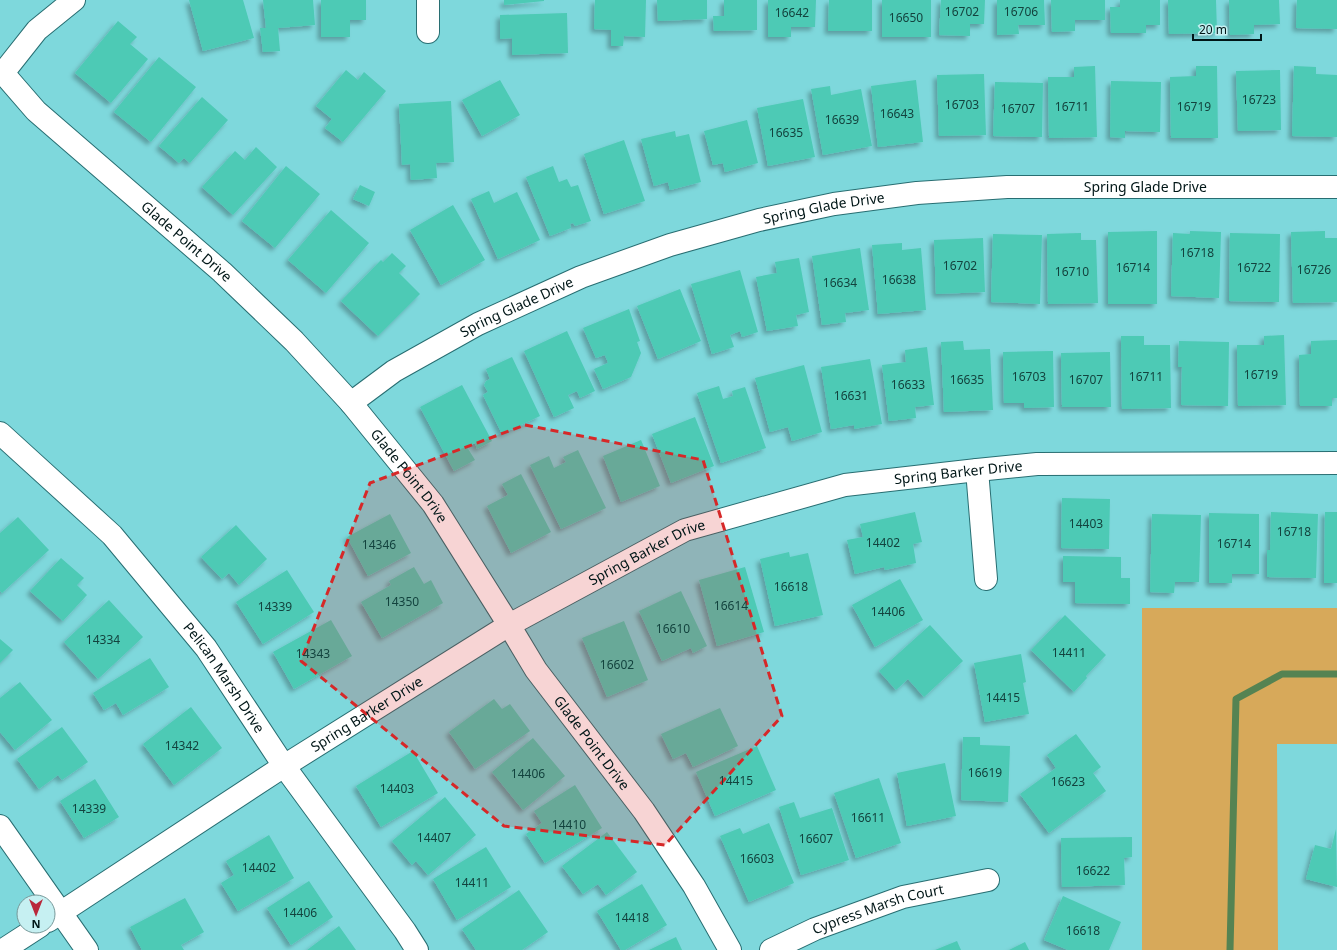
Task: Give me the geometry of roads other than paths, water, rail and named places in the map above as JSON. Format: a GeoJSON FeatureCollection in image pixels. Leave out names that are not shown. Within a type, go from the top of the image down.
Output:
{"type":"FeatureCollection","features":[{"type":"Feature","properties":{"kind":"street","name":"Glade Point Drive"},"geometry":{"type":"LineString","coordinates":[[74,0],[37,30],[3,73],[36,111],[222,272],[294,340],[351,403],[433,504],[536,670],[644,811],[694,886],[730,950]]}},
{"type":"Feature","properties":{"kind":"street"},"geometry":{"type":"LineString","coordinates":[[428,0],[428,32]]}},
{"type":"Feature","properties":{"kind":"street","name":"Spring Glade Drive"},"geometry":{"type":"LineString","coordinates":[[351,403],[394,371],[478,324],[581,277],[670,245],[759,220],[834,204],[917,194],[1006,187],[1337,187]]}},
{"type":"Feature","properties":{"kind":"street","name":"Pelican Marsh Drive"},"geometry":{"type":"LineString","coordinates":[[0,433],[112,535],[206,648],[284,766],[405,931],[417,950]]}},
{"type":"Feature","properties":{"kind":"street","name":"Spring Barker Drive"},"geometry":{"type":"LineString","coordinates":[[56,916],[284,766],[509,625],[685,530],[845,485],[977,470],[1037,464],[1337,463]]}},
{"type":"Feature","properties":{"kind":"street"},"geometry":{"type":"LineString","coordinates":[[977,470],[986,579]]}},
{"type":"Feature","properties":{"kind":"street"},"geometry":{"type":"LineString","coordinates":[[0,826],[40,894]]}},
{"type":"Feature","properties":{"kind":"street","name":"Cypress Marsh Court"},"geometry":{"type":"LineString","coordinates":[[771,950],[815,929],[903,897],[988,880]]}},
{"type":"Feature","properties":{"kind":"street"},"geometry":{"type":"LineString","coordinates":[[56,919],[87,950]]}},
{"type":"Feature","properties":{"kind":"street"},"geometry":{"type":"LineString","coordinates":[[3,950],[28,934]]}},
{"type":"Feature","properties":{"kind":"waterway"},"geometry":{"type":"LineString","coordinates":[[1230,950],[1236,699],[1282,674],[1337,674]]}}]}
